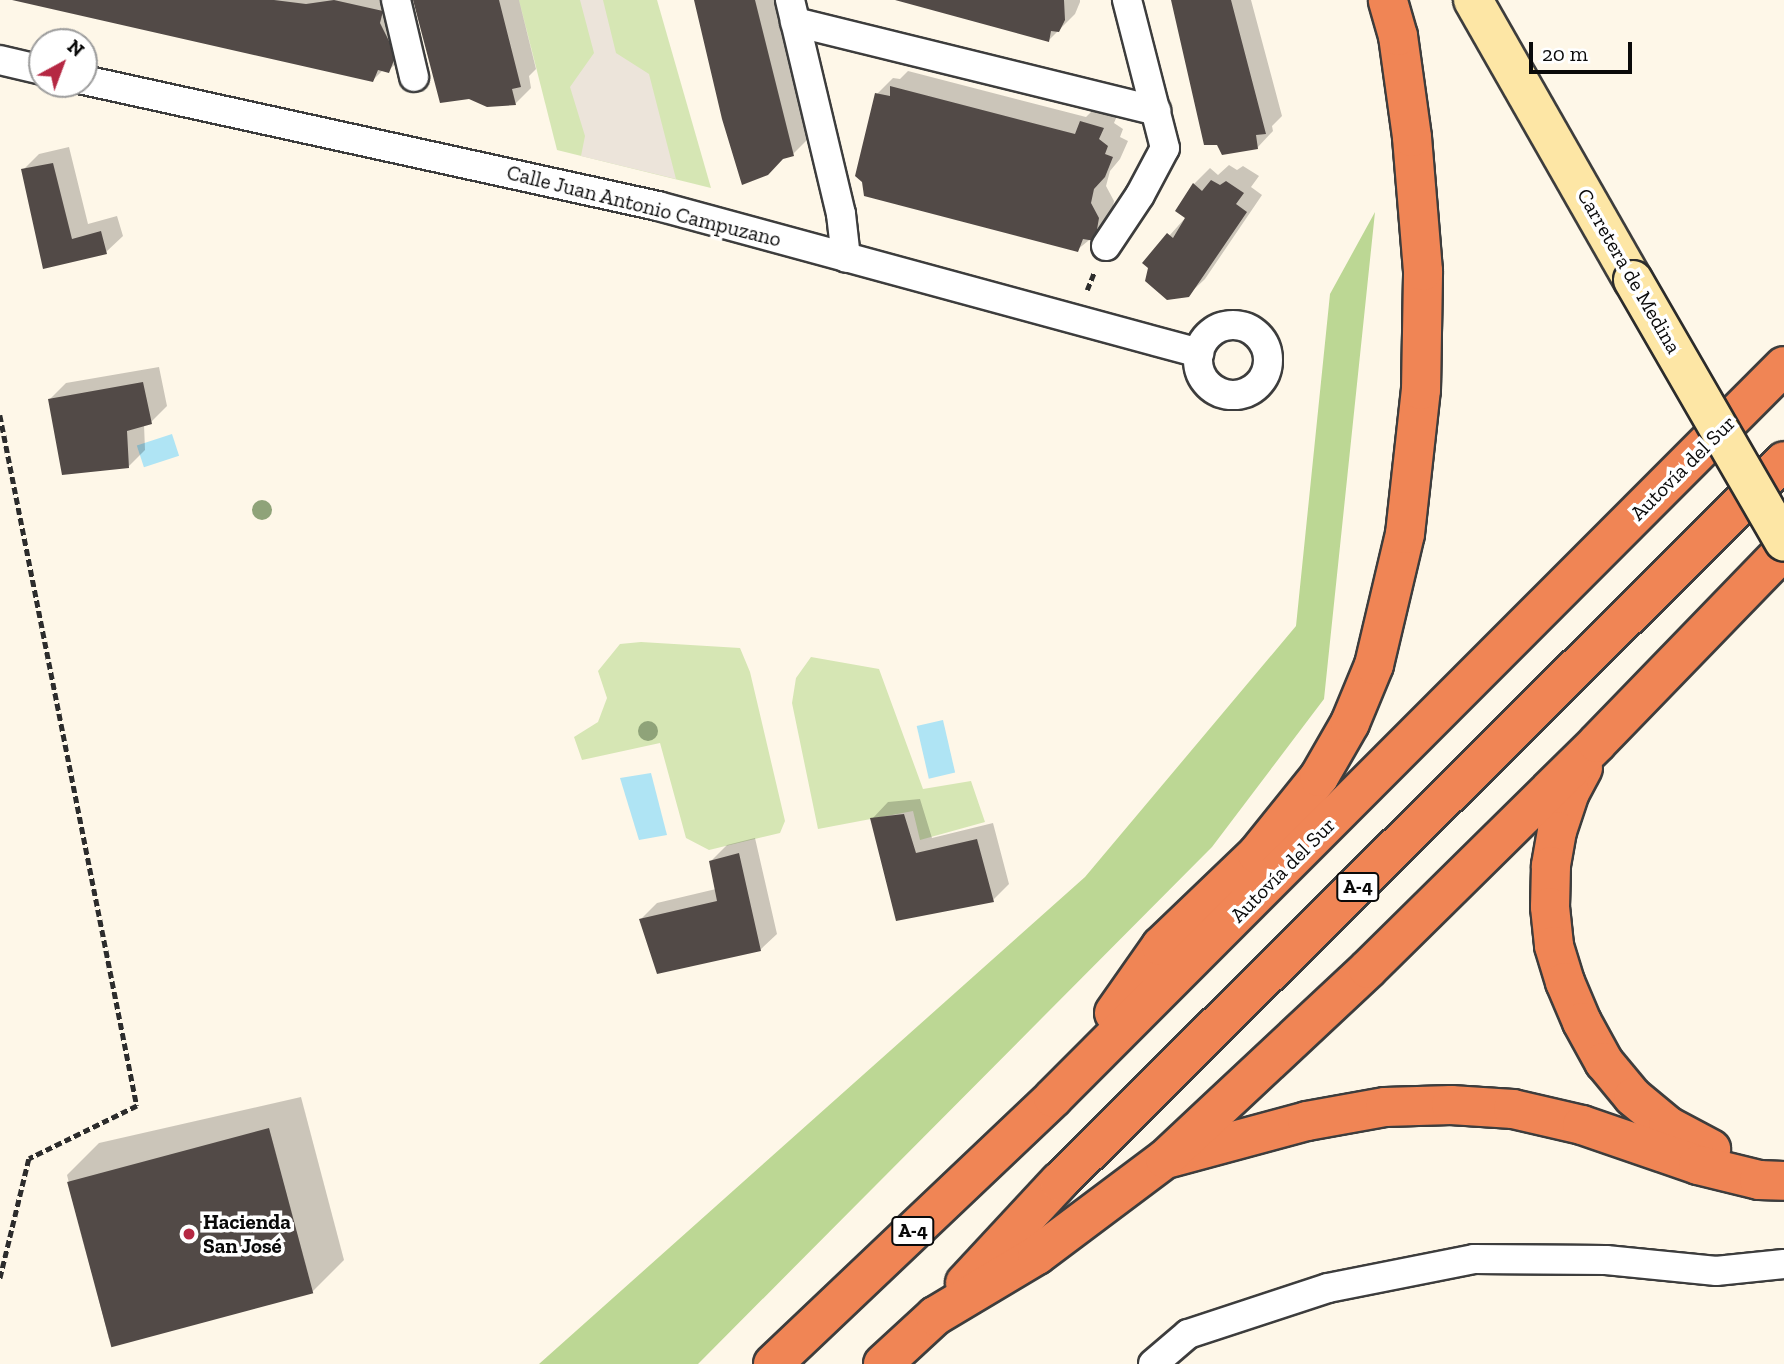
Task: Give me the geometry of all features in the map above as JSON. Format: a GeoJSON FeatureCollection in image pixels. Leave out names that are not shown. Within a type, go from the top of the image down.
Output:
{"type":"FeatureCollection","features":[{"type":"Feature","properties":{"kind":"highway"},"geometry":{"type":"LineString","coordinates":[[1053,1098],[1161,946],[1257,854],[1319,777],[1350,723],[1374,666],[1405,534],[1421,390],[1423,298],[1412,137],[1398,36],[1388,0]]}},
{"type":"Feature","properties":{"kind":"highway","name":"Autovía del Sur"},"geometry":{"type":"LineString","coordinates":[[773,1364],[1053,1098],[1784,366]]}},
{"type":"Feature","properties":{"kind":"highway","name":"A-4"},"geometry":{"type":"LineString","coordinates":[[883,1364],[935,1316],[1059,1182],[1784,461]]}},
{"type":"Feature","properties":{"kind":"highway"},"geometry":{"type":"LineString","coordinates":[[935,1316],[1037,1255],[1164,1160],[1368,969],[1597,743],[1784,550]]}},
{"type":"Feature","properties":{"kind":"highway"},"geometry":{"type":"LineString","coordinates":[[1597,743],[1570,792],[1557,831],[1551,866],[1550,907],[1554,946],[1582,1023],[1604,1062],[1626,1088],[1668,1126],[1703,1147],[1761,1164],[1784,1165]]}},
{"type":"Feature","properties":{"kind":"highway"},"geometry":{"type":"LineString","coordinates":[[1164,1160],[1307,1121],[1385,1107],[1451,1105],[1513,1109],[1571,1122],[1698,1165],[1759,1181],[1784,1181]]}},
{"type":"Feature","properties":{"kind":"main road","name":"Carretera de Medina"},"geometry":{"type":"LineString","coordinates":[[1473,0],[1784,542]]}},
{"type":"Feature","properties":{"kind":"street"},"geometry":{"type":"LineString","coordinates":[[396,0],[414,77]]}},
{"type":"Feature","properties":{"kind":"street"},"geometry":{"type":"LineString","coordinates":[[1106,246],[1140,195],[1166,148],[1127,0]]}},
{"type":"Feature","properties":{"kind":"street"},"geometry":{"type":"LineString","coordinates":[[846,258],[841,214],[792,11],[1156,111]]}},
{"type":"Feature","properties":{"kind":"street"},"geometry":{"type":"LineString","coordinates":[[0,60],[28,67]]}},
{"type":"Feature","properties":{"kind":"street","name":"Calle Juan Antonio Campuzano"},"geometry":{"type":"LineString","coordinates":[[98,83],[658,206],[1199,354]]}},
{"type":"Feature","properties":{"kind":"street"},"geometry":{"type":"LineString","coordinates":[[1153,1364],[1188,1334],[1328,1288],[1474,1259],[1606,1259],[1716,1272],[1784,1264]]}},
{"type":"Feature","properties":{"kind":"path"},"geometry":{"type":"LineString","coordinates":[[1075,320],[1106,246]]}},
{"type":"Feature","properties":{"kind":"path"},"geometry":{"type":"LineString","coordinates":[[0,415],[137,1106],[29,1159],[0,1279]]}},
{"type":"Feature","properties":{"kind":"green space"},"geometry":{"type":"Polygon","coordinates":[[[519,0],[657,0],[711,188],[557,150],[519,0]]]}},
{"type":"Feature","properties":{"kind":"green space"},"geometry":{"type":"Polygon","coordinates":[[[1375,212],[1324,699],[1212,847],[698,1364],[539,1364],[1085,877],[1296,626],[1330,294],[1375,212]]]}},
{"type":"Feature","properties":{"kind":"green space"},"geometry":{"type":"Polygon","coordinates":[[[641,642],[740,648],[750,672],[785,821],[780,833],[709,850],[686,838],[660,743],[582,760],[574,737],[598,722],[607,698],[598,671],[620,644],[641,642]]]}},
{"type":"Feature","properties":{"kind":"green space"},"geometry":{"type":"Polygon","coordinates":[[[811,657],[879,669],[923,789],[971,781],[985,822],[920,840],[913,811],[818,829],[792,703],[796,678],[811,657]]]}},
{"type":"Feature","properties":{"kind":"shaded area"},"geometry":{"type":"Polygon","coordinates":[[[580,0],[603,0],[616,53],[649,74],[676,179],[581,156],[585,136],[570,87],[594,53],[580,0]]]}},
{"type":"Feature","properties":{"kind":"water"},"geometry":{"type":"Polygon","coordinates":[[[172,434],[179,456],[144,467],[137,445],[172,434]]]}},
{"type":"Feature","properties":{"kind":"water"},"geometry":{"type":"Polygon","coordinates":[[[943,720],[955,773],[929,779],[917,726],[943,720]]]}},
{"type":"Feature","properties":{"kind":"water"},"geometry":{"type":"Polygon","coordinates":[[[651,773],[667,835],[639,840],[620,778],[651,773]]]}},
{"type":"Feature","properties":{"kind":"building"},"geometry":{"type":"Polygon","coordinates":[[[12,0],[274,0],[306,4],[334,0],[383,11],[380,23],[396,55],[389,73],[378,70],[373,82],[12,0]]]}},
{"type":"Feature","properties":{"kind":"building"},"geometry":{"type":"Polygon","coordinates":[[[413,0],[499,0],[521,87],[512,89],[516,105],[487,107],[469,99],[440,103],[413,0]]]}},
{"type":"Feature","properties":{"kind":"building"},"geometry":{"type":"Polygon","coordinates":[[[694,0],[755,0],[794,156],[783,159],[768,175],[742,185],[722,119],[694,0]]]}},
{"type":"Feature","properties":{"kind":"building"},"geometry":{"type":"Polygon","coordinates":[[[895,0],[1064,0],[1065,20],[1059,32],[1051,31],[1049,42],[895,0]]]}},
{"type":"Feature","properties":{"kind":"building"},"geometry":{"type":"Polygon","coordinates":[[[1171,0],[1231,0],[1266,134],[1256,135],[1258,149],[1222,155],[1217,145],[1204,145],[1171,0]]]}},
{"type":"Feature","properties":{"kind":"building"},"geometry":{"type":"Polygon","coordinates":[[[890,86],[1075,134],[1080,121],[1104,128],[1099,139],[1108,146],[1105,154],[1113,157],[1105,177],[1094,189],[1091,203],[1099,218],[1095,241],[1083,239],[1078,252],[864,196],[862,182],[855,176],[875,93],[890,96],[890,86]]]}},
{"type":"Feature","properties":{"kind":"building"},"geometry":{"type":"Polygon","coordinates":[[[53,163],[72,239],[101,231],[107,254],[43,269],[21,169],[53,163]]]}},
{"type":"Feature","properties":{"kind":"building"},"geometry":{"type":"Polygon","coordinates":[[[1211,180],[1220,185],[1226,181],[1244,193],[1236,204],[1247,212],[1189,297],[1167,300],[1145,281],[1148,268],[1142,263],[1167,233],[1173,238],[1185,218],[1175,211],[1193,183],[1202,191],[1211,180]]]}},
{"type":"Feature","properties":{"kind":"building"},"geometry":{"type":"Polygon","coordinates":[[[143,382],[152,424],[127,431],[129,468],[62,475],[48,399],[143,382]]]}},
{"type":"Feature","properties":{"kind":"building"},"geometry":{"type":"Polygon","coordinates":[[[904,814],[916,853],[977,839],[994,902],[896,921],[870,818],[904,814]]]}},
{"type":"Feature","properties":{"kind":"building"},"geometry":{"type":"Polygon","coordinates":[[[739,853],[761,951],[657,974],[639,919],[717,901],[709,861],[739,853]]]}},
{"type":"Feature","properties":{"kind":"building","name":"Hacienda San José"},"geometry":{"type":"Polygon","coordinates":[[[269,1128],[313,1293],[111,1347],[67,1182],[269,1128]]]}},
{"type":"Feature","properties":{"kind":"place","name":"Hacienda San José"},"geometry":{"type":"Point","coordinates":[189,1234]}}]}
